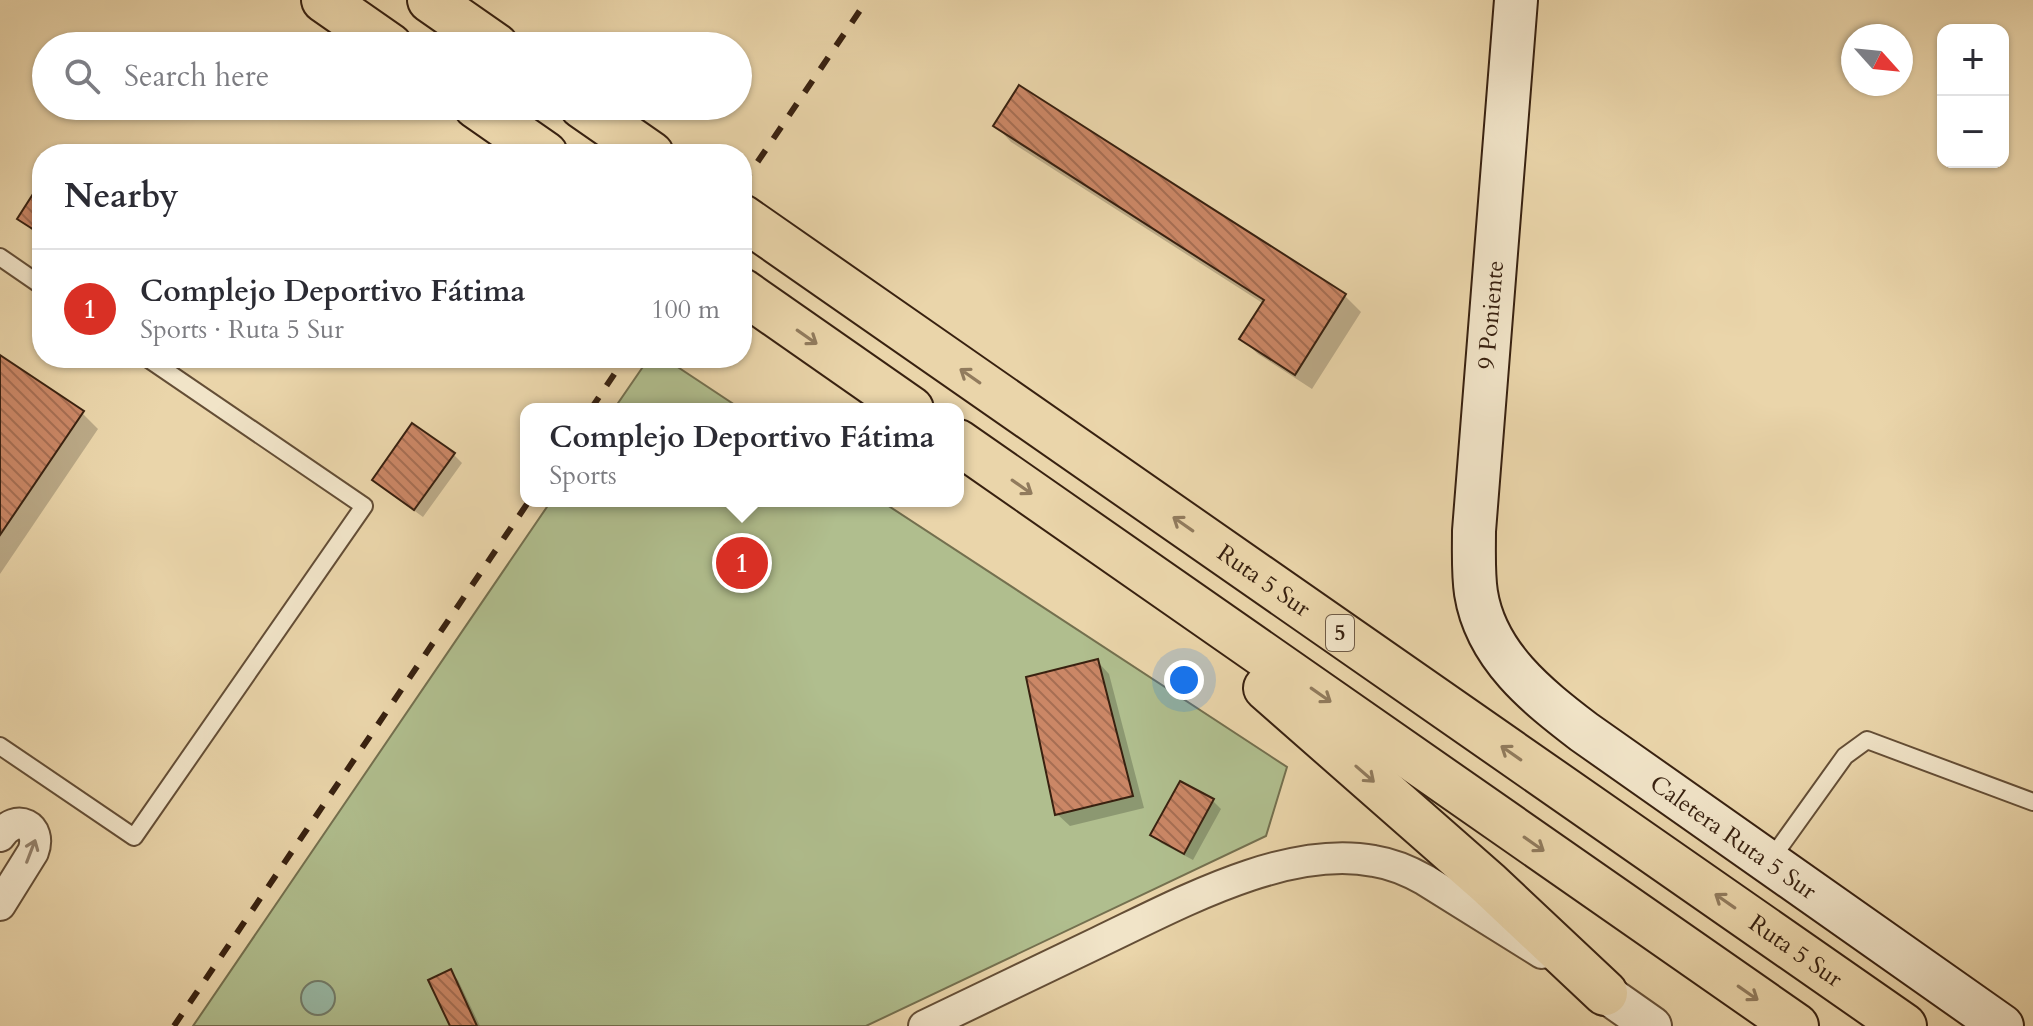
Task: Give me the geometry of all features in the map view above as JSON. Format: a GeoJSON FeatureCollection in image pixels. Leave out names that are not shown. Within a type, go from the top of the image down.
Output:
{"type":"FeatureCollection","features":[{"type":"Feature","properties":{"kind":"highway"},"geometry":{"type":"LineString","coordinates":[[324,0],[370,32]]}},
{"type":"Feature","properties":{"kind":"highway"},"geometry":{"type":"LineString","coordinates":[[430,0],[476,32]]}},
{"type":"Feature","properties":{"kind":"highway"},"geometry":{"type":"LineString","coordinates":[[496,120],[531,144]]}},
{"type":"Feature","properties":{"kind":"highway"},"geometry":{"type":"LineString","coordinates":[[602,120],[637,144]]}},
{"type":"Feature","properties":{"kind":"highway","name":"Ruta 5 Sur"},"geometry":{"type":"LineString","coordinates":[[759,228],[1904,1026]]}},
{"type":"Feature","properties":{"kind":"highway"},"geometry":{"type":"LineString","coordinates":[[752,299],[902,403]]}},
{"type":"Feature","properties":{"kind":"highway"},"geometry":{"type":"LineString","coordinates":[[964,446],[1796,1026]]}},
{"type":"Feature","properties":{"kind":"highway"},"geometry":{"type":"LineString","coordinates":[[1142,570],[1237,664],[1304,719],[1488,883],[1605,993]]}},
{"type":"Feature","properties":{"kind":"main road","name":"9 Poniente"},"geometry":{"type":"LineString","coordinates":[[1485,628],[1476,592],[1474,531],[1516,0]]}},
{"type":"Feature","properties":{"kind":"main road","name":"Caletera Ruta 5 Sur"},"geometry":{"type":"LineString","coordinates":[[1485,628],[1501,655],[1548,705],[2002,1026]]}},
{"type":"Feature","properties":{"kind":"street"},"geometry":{"type":"LineString","coordinates":[[0,836],[9,826],[24,824],[35,835],[36,843],[0,905]]}},
{"type":"Feature","properties":{"kind":"street"},"geometry":{"type":"LineString","coordinates":[[924,1026],[1196,896],[1272,869],[1325,860],[1372,860],[1409,871],[1605,993],[1652,1026]]}},
{"type":"Feature","properties":{"kind":"lane"},"geometry":{"type":"LineString","coordinates":[[0,257],[32,279]]}},
{"type":"Feature","properties":{"kind":"lane"},"geometry":{"type":"LineString","coordinates":[[0,746],[134,837],[364,506],[162,368]]}},
{"type":"Feature","properties":{"kind":"lane"},"geometry":{"type":"LineString","coordinates":[[1769,862],[1845,756],[1867,740],[2033,802]]}},
{"type":"Feature","properties":{"kind":"shaded area"},"geometry":{"type":"Polygon","coordinates":[[[642,368],[679,368],[732,403],[618,403],[642,368]]]}},
{"type":"Feature","properties":{"kind":"shaded area"},"geometry":{"type":"Polygon","coordinates":[[[547,507],[890,507],[1287,767],[1266,836],[866,1026],[193,1026],[547,507]]]}},
{"type":"Feature","properties":{"kind":"shaded area"},"geometry":{"type":"Polygon","coordinates":[[[318,981],[330,986],[335,998],[330,1010],[318,1015],[306,1010],[301,998],[306,986],[318,981]]]}},
{"type":"Feature","properties":{"kind":"building"},"geometry":{"type":"Polygon","coordinates":[[[1019,85],[1346,294],[1295,375],[1239,339],[1264,300],[993,126],[1019,85]]]}},
{"type":"Feature","properties":{"kind":"building"},"geometry":{"type":"Polygon","coordinates":[[[32,196],[32,229],[17,219],[32,196]]]}},
{"type":"Feature","properties":{"kind":"building"},"geometry":{"type":"Polygon","coordinates":[[[0,355],[84,411],[0,535],[0,355]]]}},
{"type":"Feature","properties":{"kind":"building"},"geometry":{"type":"Polygon","coordinates":[[[412,423],[455,453],[414,510],[372,480],[412,423]]]}},
{"type":"Feature","properties":{"kind":"building"},"geometry":{"type":"Polygon","coordinates":[[[1098,659],[1133,796],[1055,815],[1026,677],[1098,659]]]}},
{"type":"Feature","properties":{"kind":"building"},"geometry":{"type":"Polygon","coordinates":[[[1180,781],[1214,799],[1184,854],[1150,835],[1180,781]]]}},
{"type":"Feature","properties":{"kind":"building"},"geometry":{"type":"Polygon","coordinates":[[[451,969],[477,1026],[450,1026],[428,980],[451,969]]]}},
{"type":"Feature","properties":{"kind":"railway"},"geometry":{"type":"LineString","coordinates":[[752,170],[867,0]]}},
{"type":"Feature","properties":{"kind":"railway"},"geometry":{"type":"LineString","coordinates":[[595,403],[618,368]]}},
{"type":"Feature","properties":{"kind":"railway"},"geometry":{"type":"LineString","coordinates":[[174,1026],[525,507]]}},
{"type":"Feature","properties":{"kind":"place","name":"Complejo Deportivo Fátima"},"geometry":{"type":"Point","coordinates":[742,563]}}]}
